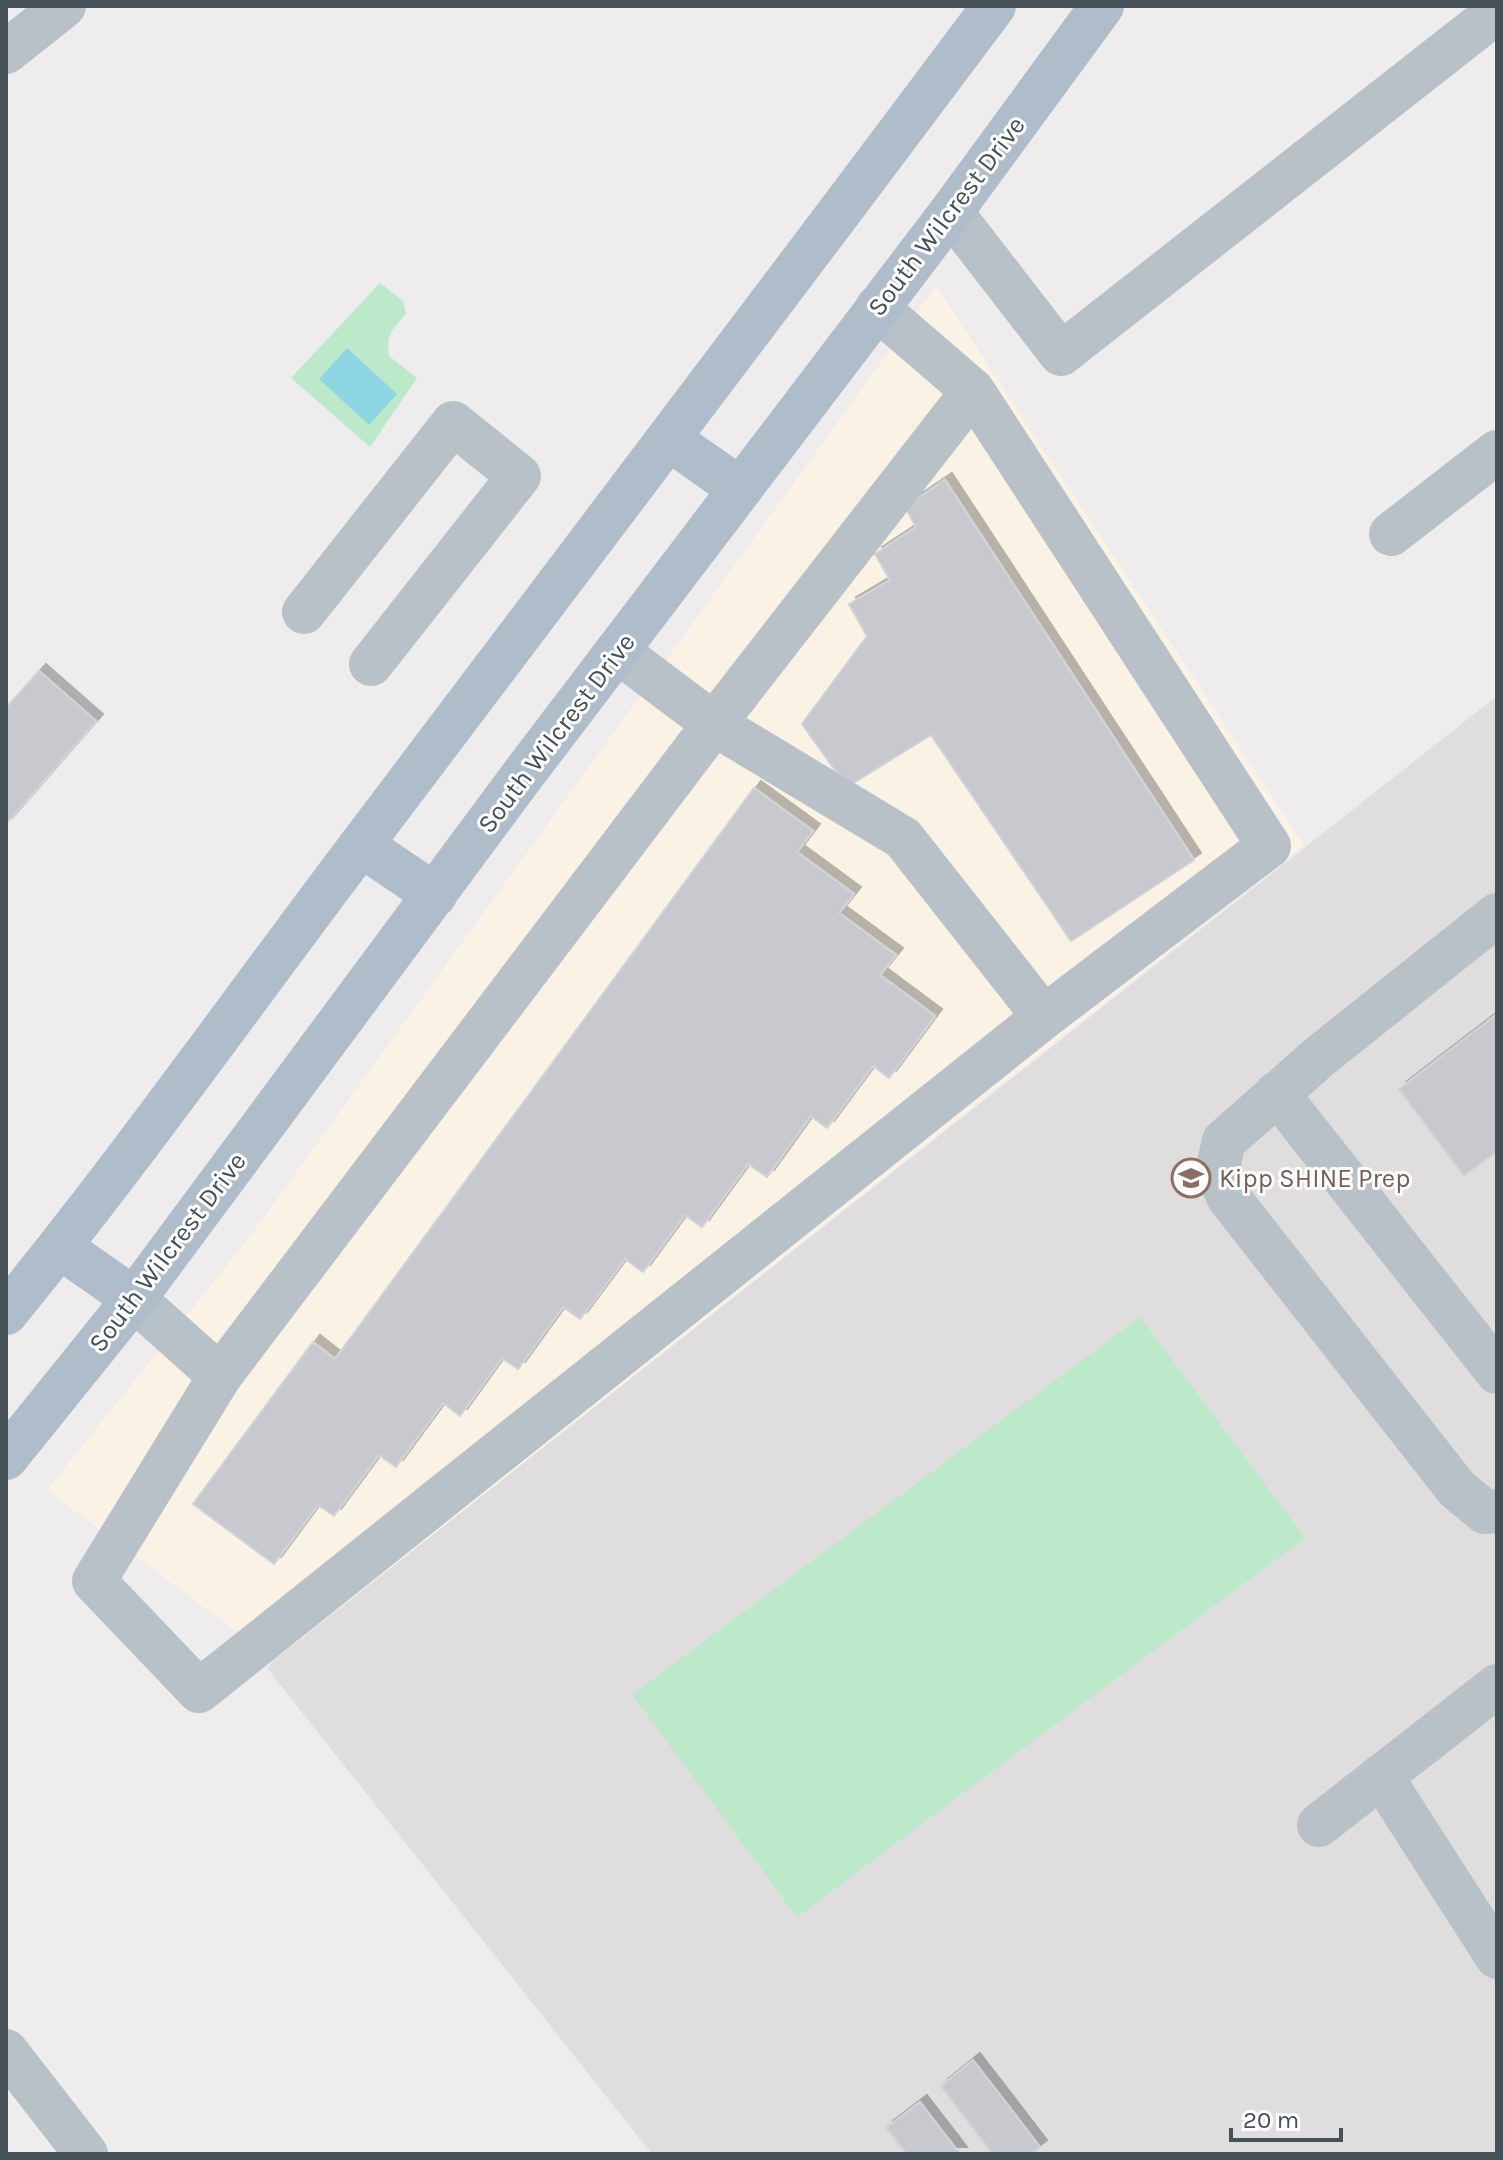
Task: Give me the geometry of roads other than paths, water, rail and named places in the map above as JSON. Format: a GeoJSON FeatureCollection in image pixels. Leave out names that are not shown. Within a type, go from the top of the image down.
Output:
{"type":"FeatureCollection","features":[{"type":"Feature","properties":{"kind":"main road"},"geometry":{"type":"LineString","coordinates":[[6,1313],[60,1247],[994,6]]}},
{"type":"Feature","properties":{"kind":"main road","name":"South Wilcrest Drive"},"geometry":{"type":"LineString","coordinates":[[6,1458],[134,1299],[617,651],[951,212],[1102,6]]}},
{"type":"Feature","properties":{"kind":"main road"},"geometry":{"type":"LineString","coordinates":[[669,439],[740,489]]}},
{"type":"Feature","properties":{"kind":"main road"},"geometry":{"type":"LineString","coordinates":[[361,845],[435,895]]}},
{"type":"Feature","properties":{"kind":"main road"},"geometry":{"type":"LineString","coordinates":[[60,1247],[134,1299]]}},
{"type":"Feature","properties":{"kind":"street"},"geometry":{"type":"LineString","coordinates":[[6,52],[64,6]]}},
{"type":"Feature","properties":{"kind":"street"},"geometry":{"type":"LineString","coordinates":[[951,212],[1061,354],[1478,16]]}},
{"type":"Feature","properties":{"kind":"street"},"geometry":{"type":"LineString","coordinates":[[877,308],[973,391],[1269,846],[1044,1017],[199,1691],[94,1581],[220,1376],[714,724],[973,391]]}},
{"type":"Feature","properties":{"kind":"street"},"geometry":{"type":"LineString","coordinates":[[304,612],[453,423],[519,476],[371,664]]}},
{"type":"Feature","properties":{"kind":"street"},"geometry":{"type":"LineString","coordinates":[[1391,534],[1497,452]]}},
{"type":"Feature","properties":{"kind":"street"},"geometry":{"type":"LineString","coordinates":[[617,651],[714,724],[903,838],[1044,1017]]}},
{"type":"Feature","properties":{"kind":"street"},"geometry":{"type":"LineString","coordinates":[[1497,915],[1277,1093],[1224,1141],[1217,1172],[1229,1198],[1457,1489],[1485,1512],[1497,1511]]}},
{"type":"Feature","properties":{"kind":"street"},"geometry":{"type":"LineString","coordinates":[[1277,1093],[1497,1372]]}},
{"type":"Feature","properties":{"kind":"street"},"geometry":{"type":"LineString","coordinates":[[134,1299],[220,1376]]}},
{"type":"Feature","properties":{"kind":"street"},"geometry":{"type":"LineString","coordinates":[[1319,1825],[1497,1686]]}},
{"type":"Feature","properties":{"kind":"street"},"geometry":{"type":"LineString","coordinates":[[1381,1776],[1497,1957]]}},
{"type":"Feature","properties":{"kind":"street"},"geometry":{"type":"LineString","coordinates":[[6,2051],[86,2154]]}},
{"type":"Feature","properties":{"kind":"water"},"geometry":{"type":"Polygon","coordinates":[[[347,348],[397,394],[369,425],[319,379],[347,348]]]}},
{"type":"Feature","properties":{"kind":"place","name":"Kipp SHINE Prep"},"geometry":{"type":"Point","coordinates":[1191,1178]}}]}
